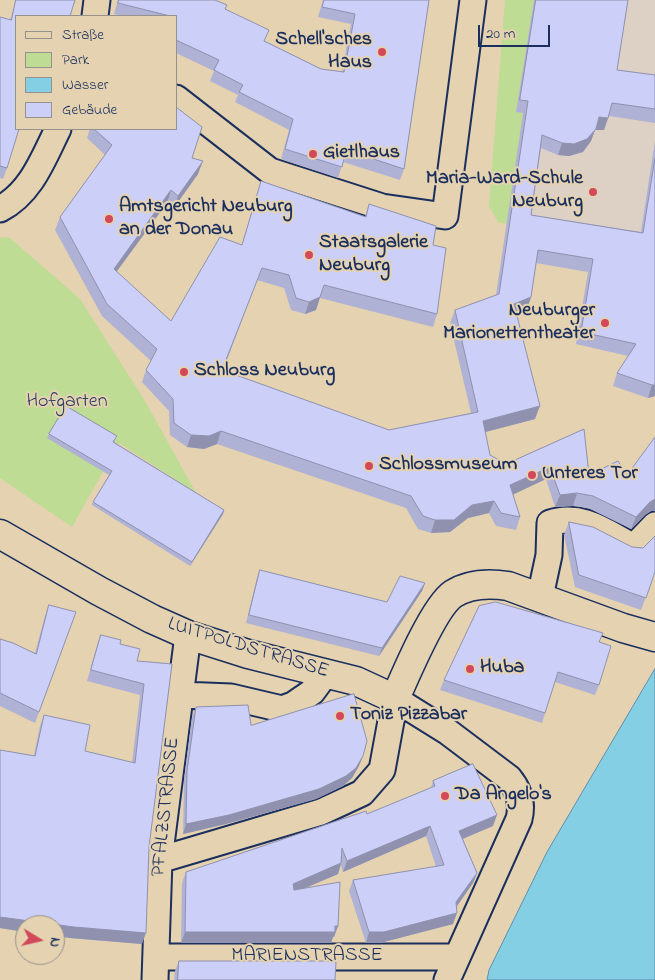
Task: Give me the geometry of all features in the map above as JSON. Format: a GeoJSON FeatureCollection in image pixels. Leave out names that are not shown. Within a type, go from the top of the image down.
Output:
{"type":"FeatureCollection","features":[{"type":"Feature","properties":{"kind":"main road","name":"LUITPOLDSTRASSE"},"geometry":{"type":"LineString","coordinates":[[0,534],[99,591],[152,619],[188,635],[248,654],[356,681],[395,699]]}},
{"type":"Feature","properties":{"kind":"main road"},"geometry":{"type":"LineString","coordinates":[[395,699],[416,653],[451,595],[474,585],[489,583],[508,586],[623,628],[655,637]]}},
{"type":"Feature","properties":{"kind":"street"},"geometry":{"type":"LineString","coordinates":[[95,15],[97,0]]}},
{"type":"Feature","properties":{"kind":"street"},"geometry":{"type":"LineString","coordinates":[[178,100],[270,171],[382,207],[445,216],[473,0]]}},
{"type":"Feature","properties":{"kind":"street"},"geometry":{"type":"LineString","coordinates":[[0,210],[13,203],[31,182],[57,130]]}},
{"type":"Feature","properties":{"kind":"street"},"geometry":{"type":"LineString","coordinates":[[540,597],[549,554],[550,523],[564,518],[576,519],[634,547],[655,525]]}},
{"type":"Feature","properties":{"kind":"street","name":"PFALZSTRASSE"},"geometry":{"type":"LineString","coordinates":[[156,968],[159,860],[188,635]]}},
{"type":"Feature","properties":{"kind":"street"},"geometry":{"type":"LineString","coordinates":[[181,695],[231,697],[282,709],[293,705],[312,692],[326,673]]}},
{"type":"Feature","properties":{"kind":"street"},"geometry":{"type":"LineString","coordinates":[[159,860],[321,812],[362,793],[382,770],[395,699],[448,732],[509,778],[516,787],[520,798],[519,819],[447,980]]}},
{"type":"Feature","properties":{"kind":"street","name":"MARIENSTRASSE"},"geometry":{"type":"LineString","coordinates":[[156,968],[457,957]]}},
{"type":"Feature","properties":{"kind":"shaded area","name":"Maria-Ward-Schule Neuburg"},"geometry":{"type":"Polygon","coordinates":[[[626,0],[655,0],[655,362],[576,344],[585,288],[610,275],[522,261],[538,145],[558,155],[569,156],[583,152],[626,0]]]}},
{"type":"Feature","properties":{"kind":"green space"},"geometry":{"type":"Polygon","coordinates":[[[505,0],[534,0],[516,112],[523,113],[507,224],[498,222],[489,206],[505,0]]]}},
{"type":"Feature","properties":{"kind":"green space","name":"Hofgarten"},"geometry":{"type":"Polygon","coordinates":[[[0,237],[10,238],[80,299],[145,401],[196,493],[119,443],[72,527],[0,478],[0,237]]]}},
{"type":"Feature","properties":{"kind":"water"},"geometry":{"type":"Polygon","coordinates":[[[655,669],[655,980],[487,980],[489,970],[547,852],[655,669]]]}},
{"type":"Feature","properties":{"kind":"building"},"geometry":{"type":"Polygon","coordinates":[[[16,0],[75,0],[70,15],[15,15],[15,130],[19,130],[7,168],[0,166],[0,17],[11,20],[16,0]]]}},
{"type":"Feature","properties":{"kind":"building"},"geometry":{"type":"Polygon","coordinates":[[[119,0],[215,0],[227,5],[225,9],[269,30],[264,41],[321,69],[344,72],[355,14],[322,7],[324,0],[429,0],[404,169],[346,150],[342,167],[285,149],[293,119],[239,92],[243,85],[214,70],[219,60],[178,41],[178,15],[166,15],[118,3],[119,0]]]}},
{"type":"Feature","properties":{"kind":"building"},"geometry":{"type":"Polygon","coordinates":[[[536,0],[628,0],[617,70],[655,75],[655,109],[612,103],[608,118],[599,117],[596,129],[587,139],[574,144],[562,143],[542,135],[531,215],[643,233],[655,158],[655,385],[617,373],[636,344],[581,332],[593,259],[538,250],[531,297],[514,304],[540,406],[483,421],[490,455],[506,464],[584,429],[589,475],[618,461],[627,475],[655,437],[655,499],[636,517],[593,496],[577,493],[560,495],[550,467],[510,485],[520,517],[501,513],[494,501],[472,505],[454,520],[435,520],[423,516],[411,496],[221,431],[209,436],[191,435],[174,423],[173,399],[146,370],[157,349],[107,304],[60,217],[112,145],[95,130],[178,130],[178,109],[202,127],[192,158],[203,161],[178,196],[171,190],[114,269],[171,321],[220,237],[242,245],[261,181],[366,217],[369,204],[436,226],[433,245],[446,248],[437,314],[324,285],[320,297],[309,302],[296,298],[289,275],[262,268],[222,370],[389,430],[478,412],[455,310],[499,294],[528,101],[520,100],[536,0]]]}},
{"type":"Feature","properties":{"kind":"building","name":"Hofgarten"},"geometry":{"type":"Polygon","coordinates":[[[66,406],[117,436],[113,442],[224,510],[192,562],[93,502],[112,471],[49,434],[66,406]]]}},
{"type":"Feature","properties":{"kind":"building"},"geometry":{"type":"Polygon","coordinates":[[[569,522],[593,527],[632,547],[643,548],[655,536],[655,572],[646,598],[579,575],[569,522]]]}},
{"type":"Feature","properties":{"kind":"building"},"geometry":{"type":"Polygon","coordinates":[[[260,570],[387,602],[400,576],[425,583],[382,648],[249,615],[260,570]]]}},
{"type":"Feature","properties":{"kind":"building"},"geometry":{"type":"Polygon","coordinates":[[[496,602],[603,633],[599,642],[611,646],[599,685],[558,672],[545,713],[444,680],[479,606],[496,602]]]}},
{"type":"Feature","properties":{"kind":"building"},"geometry":{"type":"Polygon","coordinates":[[[49,605],[76,612],[39,712],[0,693],[0,639],[36,654],[49,605]]]}},
{"type":"Feature","properties":{"kind":"building"},"geometry":{"type":"Polygon","coordinates":[[[101,635],[121,640],[120,644],[140,649],[137,661],[172,664],[149,847],[146,933],[65,926],[65,915],[15,915],[15,919],[0,917],[0,750],[35,756],[44,715],[90,725],[85,751],[135,763],[144,684],[91,670],[101,635]]]}},
{"type":"Feature","properties":{"kind":"building"},"geometry":{"type":"Polygon","coordinates":[[[354,694],[367,741],[363,756],[356,768],[346,776],[319,789],[229,815],[186,824],[187,771],[196,707],[248,705],[251,725],[354,694]]]}},
{"type":"Feature","properties":{"kind":"building"},"geometry":{"type":"Polygon","coordinates":[[[473,764],[497,815],[459,831],[477,873],[456,902],[457,913],[384,932],[369,932],[353,880],[444,865],[430,826],[347,861],[342,848],[341,863],[293,884],[294,890],[340,882],[338,926],[335,926],[335,932],[185,932],[186,872],[366,811],[367,814],[435,786],[433,781],[473,764]]]}},
{"type":"Feature","properties":{"kind":"building"},"geometry":{"type":"Polygon","coordinates":[[[179,961],[333,961],[336,962],[335,980],[178,980],[179,961]]]}},
{"type":"Feature","properties":{"kind":"place","name":"Schell'sches Haus"},"geometry":{"type":"Point","coordinates":[382,52]}},
{"type":"Feature","properties":{"kind":"place","name":"Gietlhaus"},"geometry":{"type":"Point","coordinates":[313,154]}},
{"type":"Feature","properties":{"kind":"place","name":"Maria-Ward-Schule Neuburg"},"geometry":{"type":"Point","coordinates":[593,192]}},
{"type":"Feature","properties":{"kind":"place","name":"Amtsgericht Neuburg an der Donau"},"geometry":{"type":"Point","coordinates":[109,219]}},
{"type":"Feature","properties":{"kind":"place","name":"Staatsgalerie Neuburg"},"geometry":{"type":"Point","coordinates":[309,255]}},
{"type":"Feature","properties":{"kind":"place","name":"Neuburger Marionettentheater"},"geometry":{"type":"Point","coordinates":[605,323]}},
{"type":"Feature","properties":{"kind":"place","name":"Schloss Neuburg"},"geometry":{"type":"Point","coordinates":[184,372]}},
{"type":"Feature","properties":{"kind":"place","name":"Schlossmuseum"},"geometry":{"type":"Point","coordinates":[369,466]}},
{"type":"Feature","properties":{"kind":"place","name":"Unteres Tor"},"geometry":{"type":"Point","coordinates":[532,475]}},
{"type":"Feature","properties":{"kind":"place","name":"Huba"},"geometry":{"type":"Point","coordinates":[470,669]}},
{"type":"Feature","properties":{"kind":"place","name":"Toniz Pizzabar"},"geometry":{"type":"Point","coordinates":[340,716]}},
{"type":"Feature","properties":{"kind":"place","name":"Da Angelo's"},"geometry":{"type":"Point","coordinates":[445,796]}}]}
